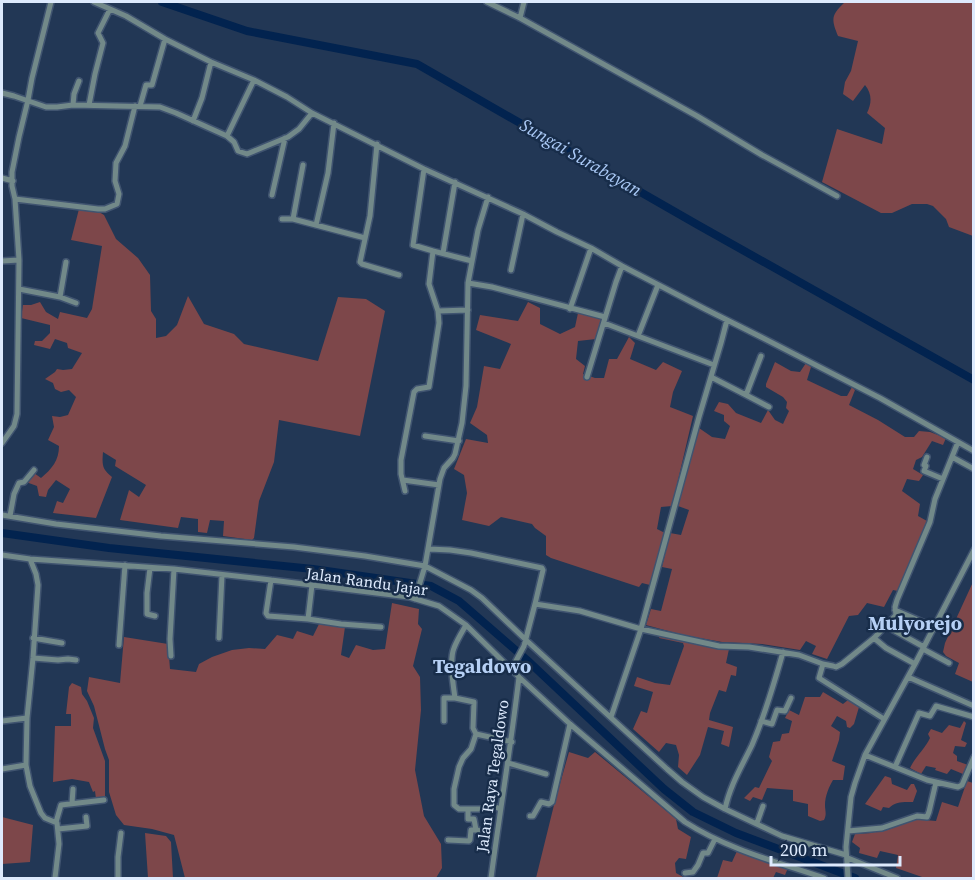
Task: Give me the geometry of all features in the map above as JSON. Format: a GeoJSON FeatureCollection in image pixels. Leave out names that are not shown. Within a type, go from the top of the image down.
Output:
{"type":"FeatureCollection","features":[{"type":"Feature","properties":{"kind":"street"},"geometry":{"type":"LineString","coordinates":[[2,443],[14,426],[17,414],[19,260],[12,172],[51,2]]}},
{"type":"Feature","properties":{"kind":"street"},"geometry":{"type":"LineString","coordinates":[[94,2],[126,16],[211,62],[254,80],[312,113],[377,144],[423,171],[557,232],[726,321],[880,398],[974,451]]}},
{"type":"Feature","properties":{"kind":"street"},"geometry":{"type":"LineString","coordinates":[[487,2],[697,116],[837,196]]}},
{"type":"Feature","properties":{"kind":"street"},"geometry":{"type":"LineString","coordinates":[[520,18],[524,2]]}},
{"type":"Feature","properties":{"kind":"street"},"geometry":{"type":"LineString","coordinates":[[89,105],[103,42],[98,33],[110,9]]}},
{"type":"Feature","properties":{"kind":"street"},"geometry":{"type":"LineString","coordinates":[[15,199],[98,209],[117,204],[119,194],[115,181],[116,163],[146,85],[152,85],[165,39]]}},
{"type":"Feature","properties":{"kind":"street"},"geometry":{"type":"LineString","coordinates":[[193,121],[202,98],[211,62]]}},
{"type":"Feature","properties":{"kind":"street"},"geometry":{"type":"LineString","coordinates":[[227,136],[254,80]]}},
{"type":"Feature","properties":{"kind":"street"},"geometry":{"type":"LineString","coordinates":[[73,105],[79,81]]}},
{"type":"Feature","properties":{"kind":"street"},"geometry":{"type":"LineString","coordinates":[[2,93],[46,107],[73,105],[160,107],[227,136],[234,142],[238,151],[247,154],[285,138],[298,129],[312,113]]}},
{"type":"Feature","properties":{"kind":"street"},"geometry":{"type":"LineString","coordinates":[[316,225],[328,173],[334,123]]}},
{"type":"Feature","properties":{"kind":"street"},"geometry":{"type":"LineString","coordinates":[[272,195],[285,138]]}},
{"type":"Feature","properties":{"kind":"street"},"geometry":{"type":"LineString","coordinates":[[377,144],[371,208],[360,260],[361,264],[399,275]]}},
{"type":"Feature","properties":{"kind":"street"},"geometry":{"type":"LineString","coordinates":[[293,219],[303,165]]}},
{"type":"Feature","properties":{"kind":"street"},"geometry":{"type":"LineString","coordinates":[[423,171],[413,244],[472,261]]}},
{"type":"Feature","properties":{"kind":"street"},"geometry":{"type":"LineString","coordinates":[[2,178],[13,181]]}},
{"type":"Feature","properties":{"kind":"street"},"geometry":{"type":"LineString","coordinates":[[443,253],[455,184]]}},
{"type":"Feature","properties":{"kind":"street"},"geometry":{"type":"LineString","coordinates":[[416,597],[429,549],[439,485],[443,471],[453,458],[459,441],[465,386],[468,283],[487,199]]}},
{"type":"Feature","properties":{"kind":"street"},"geometry":{"type":"LineString","coordinates":[[511,270],[523,215]]}},
{"type":"Feature","properties":{"kind":"street"},"geometry":{"type":"LineString","coordinates":[[282,219],[293,219],[365,238]]}},
{"type":"Feature","properties":{"kind":"street"},"geometry":{"type":"LineString","coordinates":[[570,309],[590,250]]}},
{"type":"Feature","properties":{"kind":"street"},"geometry":{"type":"LineString","coordinates":[[405,491],[401,460],[414,392],[417,389],[429,387],[439,323],[438,311],[429,284],[433,251]]}},
{"type":"Feature","properties":{"kind":"street"},"geometry":{"type":"LineString","coordinates":[[2,261],[19,260]]}},
{"type":"Feature","properties":{"kind":"street"},"geometry":{"type":"LineString","coordinates":[[60,297],[66,262]]}},
{"type":"Feature","properties":{"kind":"street"},"geometry":{"type":"LineString","coordinates":[[587,377],[622,266]]}},
{"type":"Feature","properties":{"kind":"street"},"geometry":{"type":"LineString","coordinates":[[468,283],[492,287],[604,320],[638,336],[714,365]]}},
{"type":"Feature","properties":{"kind":"street"},"geometry":{"type":"LineString","coordinates":[[638,336],[658,285]]}},
{"type":"Feature","properties":{"kind":"street"},"geometry":{"type":"LineString","coordinates":[[19,289],[60,297],[76,303]]}},
{"type":"Feature","properties":{"kind":"street"},"geometry":{"type":"LineString","coordinates":[[438,311],[468,310]]}},
{"type":"Feature","properties":{"kind":"street"},"geometry":{"type":"LineString","coordinates":[[611,717],[641,629],[726,321]]}},
{"type":"Feature","properties":{"kind":"street"},"geometry":{"type":"LineString","coordinates":[[746,395],[760,356]]}},
{"type":"Feature","properties":{"kind":"street"},"geometry":{"type":"LineString","coordinates":[[711,377],[769,407]]}},
{"type":"Feature","properties":{"kind":"street"},"geometry":{"type":"LineString","coordinates":[[425,436],[459,441]]}},
{"type":"Feature","properties":{"kind":"street"},"geometry":{"type":"LineString","coordinates":[[535,604],[580,611],[641,629],[719,646],[749,647],[799,655],[836,667],[874,638],[895,616],[897,600],[930,522],[935,500],[958,442]]}},
{"type":"Feature","properties":{"kind":"street"},"geometry":{"type":"LineString","coordinates":[[952,457],[974,470]]}},
{"type":"Feature","properties":{"kind":"street"},"geometry":{"type":"LineString","coordinates":[[927,458],[924,471],[943,479]]}},
{"type":"Feature","properties":{"kind":"street"},"geometry":{"type":"LineString","coordinates":[[11,512],[19,482],[24,482],[34,470]]}},
{"type":"Feature","properties":{"kind":"street"},"geometry":{"type":"LineString","coordinates":[[403,480],[439,485]]}},
{"type":"Feature","properties":{"kind":"street"},"geometry":{"type":"LineString","coordinates":[[2,514],[11,512],[56,524],[365,556],[425,568],[458,582],[482,598],[525,643],[682,782],[703,797],[782,836],[847,858],[897,879]]}},
{"type":"Feature","properties":{"kind":"street"},"geometry":{"type":"LineString","coordinates":[[429,549],[471,553],[542,568],[525,643],[511,669]]}},
{"type":"Feature","properties":{"kind":"street"},"geometry":{"type":"LineString","coordinates":[[848,879],[851,797],[865,755],[974,549]]}},
{"type":"Feature","properties":{"kind":"street","name":"Jalan Randu Jajar"},"geometry":{"type":"LineString","coordinates":[[2,555],[416,597],[439,606],[466,625],[570,724],[685,822],[714,841],[824,879]]}},
{"type":"Feature","properties":{"kind":"street"},"geometry":{"type":"LineString","coordinates":[[30,559],[38,585],[27,718],[26,765],[30,786],[41,813],[45,818],[56,822]]}},
{"type":"Feature","properties":{"kind":"street"},"geometry":{"type":"LineString","coordinates":[[119,645],[125,569]]}},
{"type":"Feature","properties":{"kind":"street"},"geometry":{"type":"LineString","coordinates":[[150,571],[147,614],[155,616]]}},
{"type":"Feature","properties":{"kind":"street"},"geometry":{"type":"LineString","coordinates":[[171,656],[174,573]]}},
{"type":"Feature","properties":{"kind":"street"},"geometry":{"type":"LineString","coordinates":[[219,638],[222,578]]}},
{"type":"Feature","properties":{"kind":"street"},"geometry":{"type":"LineString","coordinates":[[270,583],[267,616],[381,627]]}},
{"type":"Feature","properties":{"kind":"street"},"geometry":{"type":"LineString","coordinates":[[308,619],[312,587]]}},
{"type":"Feature","properties":{"kind":"street"},"geometry":{"type":"LineString","coordinates":[[895,610],[934,627]]}},
{"type":"Feature","properties":{"kind":"street"},"geometry":{"type":"LineString","coordinates":[[455,698],[452,659],[454,648],[466,625]]}},
{"type":"Feature","properties":{"kind":"street"},"geometry":{"type":"LineString","coordinates":[[886,626],[949,663]]}},
{"type":"Feature","properties":{"kind":"street"},"geometry":{"type":"LineString","coordinates":[[33,638],[62,643]]}},
{"type":"Feature","properties":{"kind":"street"},"geometry":{"type":"LineString","coordinates":[[874,638],[886,648],[915,664]]}},
{"type":"Feature","properties":{"kind":"street"},"geometry":{"type":"LineString","coordinates":[[726,809],[734,781],[761,721],[783,652]]}},
{"type":"Feature","properties":{"kind":"street"},"geometry":{"type":"LineString","coordinates":[[33,658],[76,660]]}},
{"type":"Feature","properties":{"kind":"street"},"geometry":{"type":"LineString","coordinates":[[823,664],[819,678],[884,719]]}},
{"type":"Feature","properties":{"kind":"street","name":"Jalan Raya Tegaldowo"},"geometry":{"type":"LineString","coordinates":[[491,879],[512,742],[519,677]]}},
{"type":"Feature","properties":{"kind":"street"},"geometry":{"type":"LineString","coordinates":[[908,677],[974,706]]}},
{"type":"Feature","properties":{"kind":"street"},"geometry":{"type":"LineString","coordinates":[[444,721],[444,698],[474,702],[473,728],[476,734],[471,749],[461,763],[453,789],[455,807],[459,809],[485,808],[489,804],[500,809]]}},
{"type":"Feature","properties":{"kind":"street"},"geometry":{"type":"LineString","coordinates":[[761,721],[772,724],[777,710],[785,711],[791,698]]}},
{"type":"Feature","properties":{"kind":"street"},"geometry":{"type":"LineString","coordinates":[[895,767],[919,713],[930,716],[936,706],[974,717]]}},
{"type":"Feature","properties":{"kind":"street"},"geometry":{"type":"LineString","coordinates":[[2,721],[27,718]]}},
{"type":"Feature","properties":{"kind":"street"},"geometry":{"type":"LineString","coordinates":[[530,816],[534,815],[541,802],[549,804],[552,802],[570,724]]}},
{"type":"Feature","properties":{"kind":"street"},"geometry":{"type":"LineString","coordinates":[[476,734],[512,742]]}},
{"type":"Feature","properties":{"kind":"street"},"geometry":{"type":"LineString","coordinates":[[865,755],[936,782],[957,787],[961,786],[974,757]]}},
{"type":"Feature","properties":{"kind":"street"},"geometry":{"type":"LineString","coordinates":[[508,763],[546,774]]}},
{"type":"Feature","properties":{"kind":"street"},"geometry":{"type":"LineString","coordinates":[[2,768],[26,765]]}},
{"type":"Feature","properties":{"kind":"street"},"geometry":{"type":"LineString","coordinates":[[848,831],[882,828],[917,816],[927,817],[936,782]]}},
{"type":"Feature","properties":{"kind":"street"},"geometry":{"type":"LineString","coordinates":[[72,803],[73,789]]}},
{"type":"Feature","properties":{"kind":"street"},"geometry":{"type":"LineString","coordinates":[[55,879],[59,844],[56,822],[62,805],[104,800]]}},
{"type":"Feature","properties":{"kind":"street"},"geometry":{"type":"LineString","coordinates":[[757,823],[763,806]]}},
{"type":"Feature","properties":{"kind":"street"},"geometry":{"type":"LineString","coordinates":[[448,840],[469,841],[471,830],[477,830],[475,820],[468,819],[468,809]]}},
{"type":"Feature","properties":{"kind":"street"},"geometry":{"type":"LineString","coordinates":[[58,829],[87,826],[86,818]]}},
{"type":"Feature","properties":{"kind":"street"},"geometry":{"type":"LineString","coordinates":[[118,878],[121,833]]}},
{"type":"Feature","properties":{"kind":"street"},"geometry":{"type":"LineString","coordinates":[[685,873],[693,872],[703,853],[708,853],[714,841]]}},
{"type":"Feature","properties":{"kind":"shaded area"},"geometry":{"type":"Polygon","coordinates":[[[845,2],[973,2],[973,236],[949,227],[946,219],[933,206],[912,204],[892,213],[881,213],[822,182],[837,129],[882,144],[885,128],[867,113],[870,98],[865,85],[853,101],[843,94],[858,41],[838,36],[833,21],[837,10],[845,2]]]}},
{"type":"Feature","properties":{"kind":"shaded area"},"geometry":{"type":"Polygon","coordinates":[[[79,209],[104,215],[116,239],[138,258],[150,275],[151,311],[156,319],[156,338],[166,336],[177,325],[188,296],[204,324],[234,334],[244,344],[318,361],[338,297],[366,299],[385,311],[360,436],[279,420],[274,462],[259,501],[252,540],[223,536],[224,521],[210,520],[207,533],[198,532],[198,519],[181,517],[178,528],[120,520],[129,490],[139,497],[146,485],[115,466],[116,460],[103,452],[103,466],[112,477],[96,518],[53,513],[57,501],[63,503],[70,489],[56,480],[48,490],[46,497],[39,496],[37,486],[26,482],[34,473],[41,478],[54,464],[59,446],[48,440],[54,427],[52,416],[68,415],[76,397],[69,390],[61,392],[55,389],[53,383],[45,379],[57,369],[72,369],[82,353],[68,348],[67,343],[55,339],[50,349],[34,345],[35,341],[42,341],[50,333],[50,325],[21,318],[23,305],[40,302],[46,312],[58,319],[60,312],[87,318],[92,309],[102,246],[71,240],[79,209]]]}},
{"type":"Feature","properties":{"kind":"shaded area"},"geometry":{"type":"Polygon","coordinates":[[[528,302],[540,308],[540,324],[560,334],[575,327],[578,313],[601,319],[596,339],[578,341],[576,359],[585,366],[583,374],[604,378],[609,359],[617,359],[629,337],[635,343],[630,359],[656,370],[663,362],[682,371],[673,392],[670,407],[693,416],[672,506],[661,507],[657,529],[665,533],[650,585],[642,583],[639,587],[551,558],[546,555],[546,536],[532,524],[501,517],[489,526],[462,520],[467,493],[464,475],[454,469],[466,439],[488,443],[487,435],[470,423],[477,407],[484,366],[500,369],[511,344],[476,330],[480,315],[518,321],[528,302]]]}},
{"type":"Feature","properties":{"kind":"shaded area"},"geometry":{"type":"Polygon","coordinates":[[[775,362],[791,371],[800,372],[806,363],[811,367],[807,380],[841,396],[847,396],[852,387],[855,390],[849,405],[905,437],[914,437],[919,431],[946,438],[943,445],[932,441],[922,457],[916,460],[913,469],[923,475],[919,481],[907,479],[902,491],[920,504],[918,516],[927,521],[898,591],[893,590],[884,607],[867,603],[858,615],[849,616],[827,659],[812,654],[816,646],[806,641],[800,650],[762,644],[722,642],[646,625],[651,609],[661,611],[672,569],[662,567],[670,533],[681,535],[689,510],[678,506],[699,428],[712,437],[725,439],[730,426],[724,421],[724,415],[714,411],[719,402],[728,404],[736,413],[761,423],[768,410],[775,420],[783,424],[789,411],[786,408],[787,402],[766,387],[775,362]]]}},
{"type":"Feature","properties":{"kind":"shaded area"},"geometry":{"type":"Polygon","coordinates":[[[973,582],[973,682],[955,674],[959,663],[943,652],[973,582]]]}},
{"type":"Feature","properties":{"kind":"shaded area"},"geometry":{"type":"Polygon","coordinates":[[[392,603],[419,609],[418,624],[422,629],[413,666],[420,677],[421,710],[415,770],[424,816],[441,844],[442,868],[436,878],[185,878],[174,835],[124,825],[116,815],[109,792],[109,760],[94,706],[87,691],[89,677],[120,683],[124,637],[168,644],[170,669],[196,672],[199,664],[232,650],[265,649],[277,635],[293,639],[297,631],[313,636],[319,624],[345,627],[341,655],[349,658],[356,645],[373,650],[385,649],[392,603]]]}},
{"type":"Feature","properties":{"kind":"shaded area"},"geometry":{"type":"Polygon","coordinates":[[[661,634],[729,649],[726,663],[737,667],[736,676],[731,675],[726,692],[719,690],[709,720],[733,727],[729,747],[721,744],[724,731],[708,727],[700,755],[687,775],[678,767],[679,755],[676,745],[666,743],[659,752],[633,729],[641,711],[647,713],[653,692],[634,686],[637,677],[670,685],[684,646],[683,643],[659,638],[661,634]]]}},
{"type":"Feature","properties":{"kind":"shaded area"},"geometry":{"type":"Polygon","coordinates":[[[72,683],[81,687],[94,718],[93,728],[105,761],[105,797],[96,799],[95,791],[93,792],[89,782],[72,779],[53,782],[55,726],[71,726],[71,714],[66,714],[69,687],[72,683]]]}},
{"type":"Feature","properties":{"kind":"shaded area"},"geometry":{"type":"Polygon","coordinates":[[[823,692],[843,704],[848,700],[859,707],[854,724],[850,728],[847,727],[846,721],[837,716],[831,726],[840,732],[832,761],[845,766],[843,780],[833,780],[826,795],[824,820],[820,821],[808,816],[808,804],[793,801],[793,790],[767,788],[762,800],[753,797],[750,801],[744,798],[755,787],[759,788],[772,761],[769,757],[773,742],[780,741],[782,734],[789,733],[792,721],[785,718],[789,710],[799,715],[805,697],[820,697],[823,692]]]}},
{"type":"Feature","properties":{"kind":"shaded area"},"geometry":{"type":"Polygon","coordinates":[[[964,721],[966,723],[961,740],[967,743],[965,747],[955,746],[953,753],[957,756],[957,761],[968,765],[963,774],[951,769],[947,774],[926,766],[921,774],[910,768],[928,742],[931,729],[942,733],[949,725],[960,728],[964,721]]]}},
{"type":"Feature","properties":{"kind":"shaded area"},"geometry":{"type":"Polygon","coordinates":[[[569,752],[588,758],[595,752],[676,819],[678,829],[691,837],[686,859],[679,858],[675,863],[676,873],[685,878],[536,878],[569,752]]]}},
{"type":"Feature","properties":{"kind":"shaded area"},"geometry":{"type":"Polygon","coordinates":[[[885,776],[891,778],[892,784],[907,790],[911,784],[914,784],[917,791],[913,802],[897,803],[889,808],[883,807],[881,811],[865,804],[885,776]]]}},
{"type":"Feature","properties":{"kind":"shaded area"},"geometry":{"type":"Polygon","coordinates":[[[967,781],[973,783],[973,878],[925,878],[896,868],[898,855],[880,851],[877,858],[859,853],[860,848],[852,842],[855,834],[871,833],[913,819],[936,821],[942,802],[958,807],[967,781]]]}},
{"type":"Feature","properties":{"kind":"shaded area"},"geometry":{"type":"Polygon","coordinates":[[[2,817],[33,825],[30,862],[2,864],[2,817]]]}},
{"type":"Feature","properties":{"kind":"shaded area"},"geometry":{"type":"Polygon","coordinates":[[[145,833],[166,836],[171,842],[173,878],[148,878],[145,833]]]}},
{"type":"Feature","properties":{"kind":"shaded area"},"geometry":{"type":"Polygon","coordinates":[[[737,851],[788,868],[785,875],[776,872],[773,878],[717,878],[723,860],[732,862],[737,851]]]}},
{"type":"Feature","properties":{"kind":"waterway","name":"Sungai Surabayan"},"geometry":{"type":"LineString","coordinates":[[162,2],[247,31],[417,64],[974,380]]}},
{"type":"Feature","properties":{"kind":"waterway"},"geometry":{"type":"LineString","coordinates":[[2,533],[109,548],[313,569],[431,586],[459,601],[527,660],[664,789],[693,812],[736,833],[855,878]]}},
{"type":"Feature","properties":{"kind":"district","name":"Mulyorejo"},"geometry":{"type":"Point","coordinates":[915,623]}},
{"type":"Feature","properties":{"kind":"district","name":"Tegaldowo"},"geometry":{"type":"Point","coordinates":[482,666]}}]}
